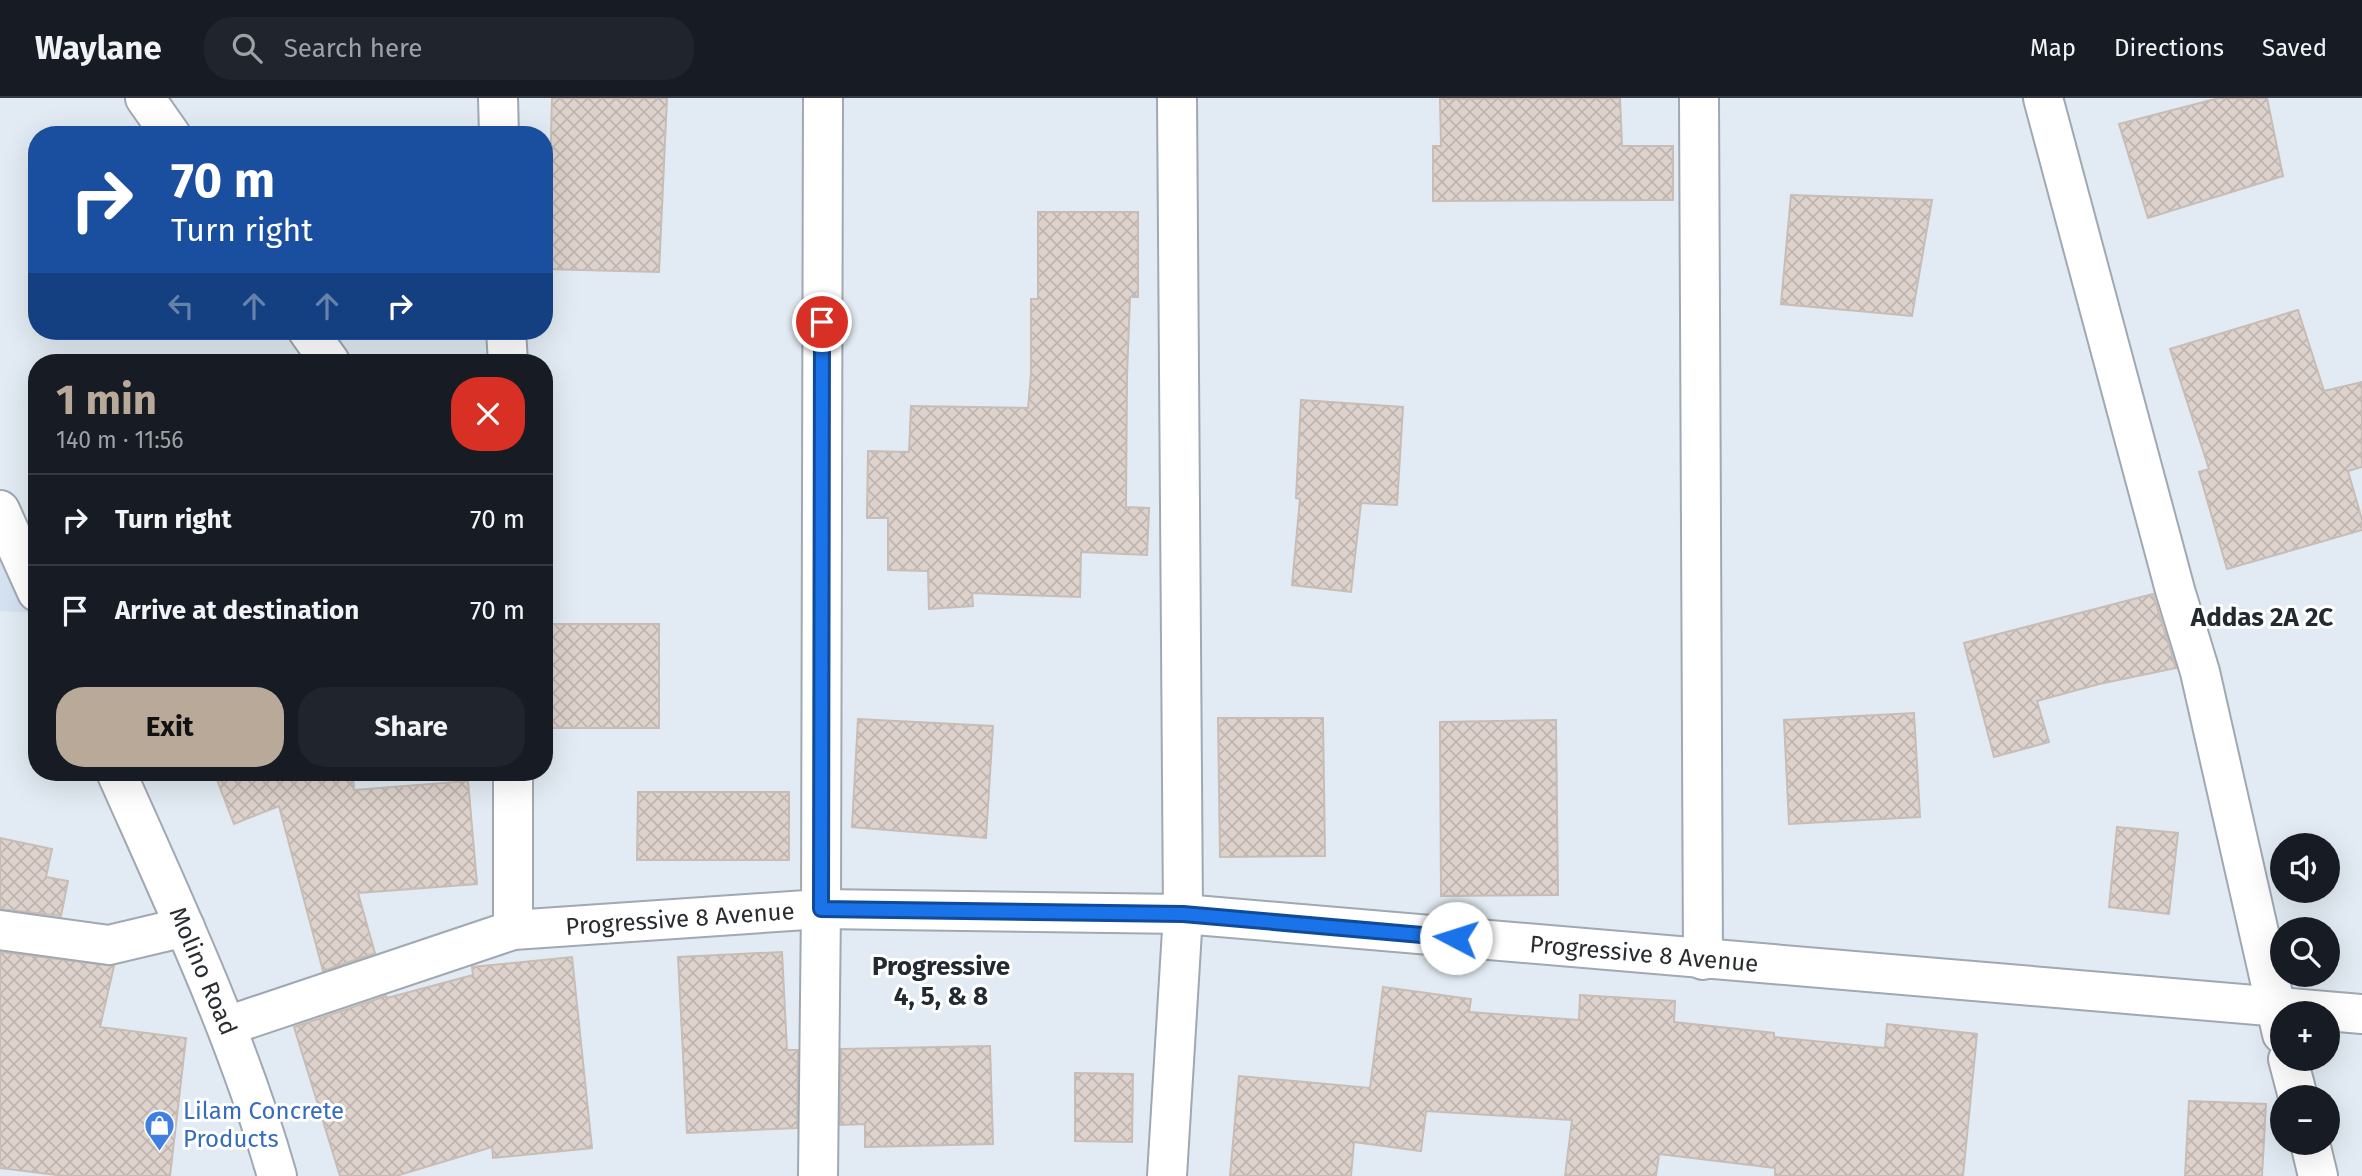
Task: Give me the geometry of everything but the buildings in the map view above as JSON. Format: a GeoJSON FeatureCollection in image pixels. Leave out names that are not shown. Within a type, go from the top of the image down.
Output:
{"type":"FeatureCollection","features":[{"type":"Feature","properties":{"kind":"street"},"geometry":{"type":"LineString","coordinates":[[145,98],[165,126]]}},
{"type":"Feature","properties":{"kind":"street"},"geometry":{"type":"LineString","coordinates":[[498,98],[499,126]]}},
{"type":"Feature","properties":{"kind":"street"},"geometry":{"type":"LineString","coordinates":[[818,1176],[823,98]]}},
{"type":"Feature","properties":{"kind":"street"},"geometry":{"type":"LineString","coordinates":[[1167,1176],[1183,914],[1177,98]]}},
{"type":"Feature","properties":{"kind":"street"},"geometry":{"type":"LineString","coordinates":[[1699,98],[1703,960]]}},
{"type":"Feature","properties":{"kind":"street"},"geometry":{"type":"LineString","coordinates":[[2043,98],[2200,672],[2274,1001]]}},
{"type":"Feature","properties":{"kind":"street"},"geometry":{"type":"LineString","coordinates":[[5,531],[28,575]]}},
{"type":"Feature","properties":{"kind":"street","name":"Molino Road"},"geometry":{"type":"LineString","coordinates":[[120,781],[227,1026],[257,1107],[277,1176]]}},
{"type":"Feature","properties":{"kind":"street"},"geometry":{"type":"LineString","coordinates":[[513,781],[513,930]]}},
{"type":"Feature","properties":{"kind":"street","name":"Progressive 8 Avenue"},"geometry":{"type":"LineString","coordinates":[[227,1026],[513,930],[821,909],[1183,914],[1703,960],[2270,1019]]}},
{"type":"Feature","properties":{"kind":"street"},"geometry":{"type":"LineString","coordinates":[[0,930],[110,945],[186,927]]}},
{"type":"Feature","properties":{"kind":"street","name":"Progressive 8 Avenue"},"geometry":{"type":"LineString","coordinates":[[2340,1016],[2362,1014]]}},
{"type":"Feature","properties":{"kind":"street"},"geometry":{"type":"LineString","coordinates":[[2313,1155],[2318,1176]]}},
{"type":"Feature","properties":{"kind":"shaded area"},"geometry":{"type":"Polygon","coordinates":[[[0,510],[28,572],[28,613],[0,611],[0,510]]]}},
{"type":"Feature","properties":{"kind":"place","name":"Lilam Concrete Products"},"geometry":{"type":"Point","coordinates":[160,1152]}},
{"type":"Feature","properties":{"kind":"district","name":"Addas 2A 2C"},"geometry":{"type":"Point","coordinates":[2262,617]}},
{"type":"Feature","properties":{"kind":"district","name":"Progressive 4, 5, & 8"},"geometry":{"type":"Point","coordinates":[941,981]}},
{"type":"Feature","properties":{"kind":"route"},"geometry":{"type":"LineString","coordinates":[[822,322],[821,909],[1183,914],[1456,938]]}}]}
